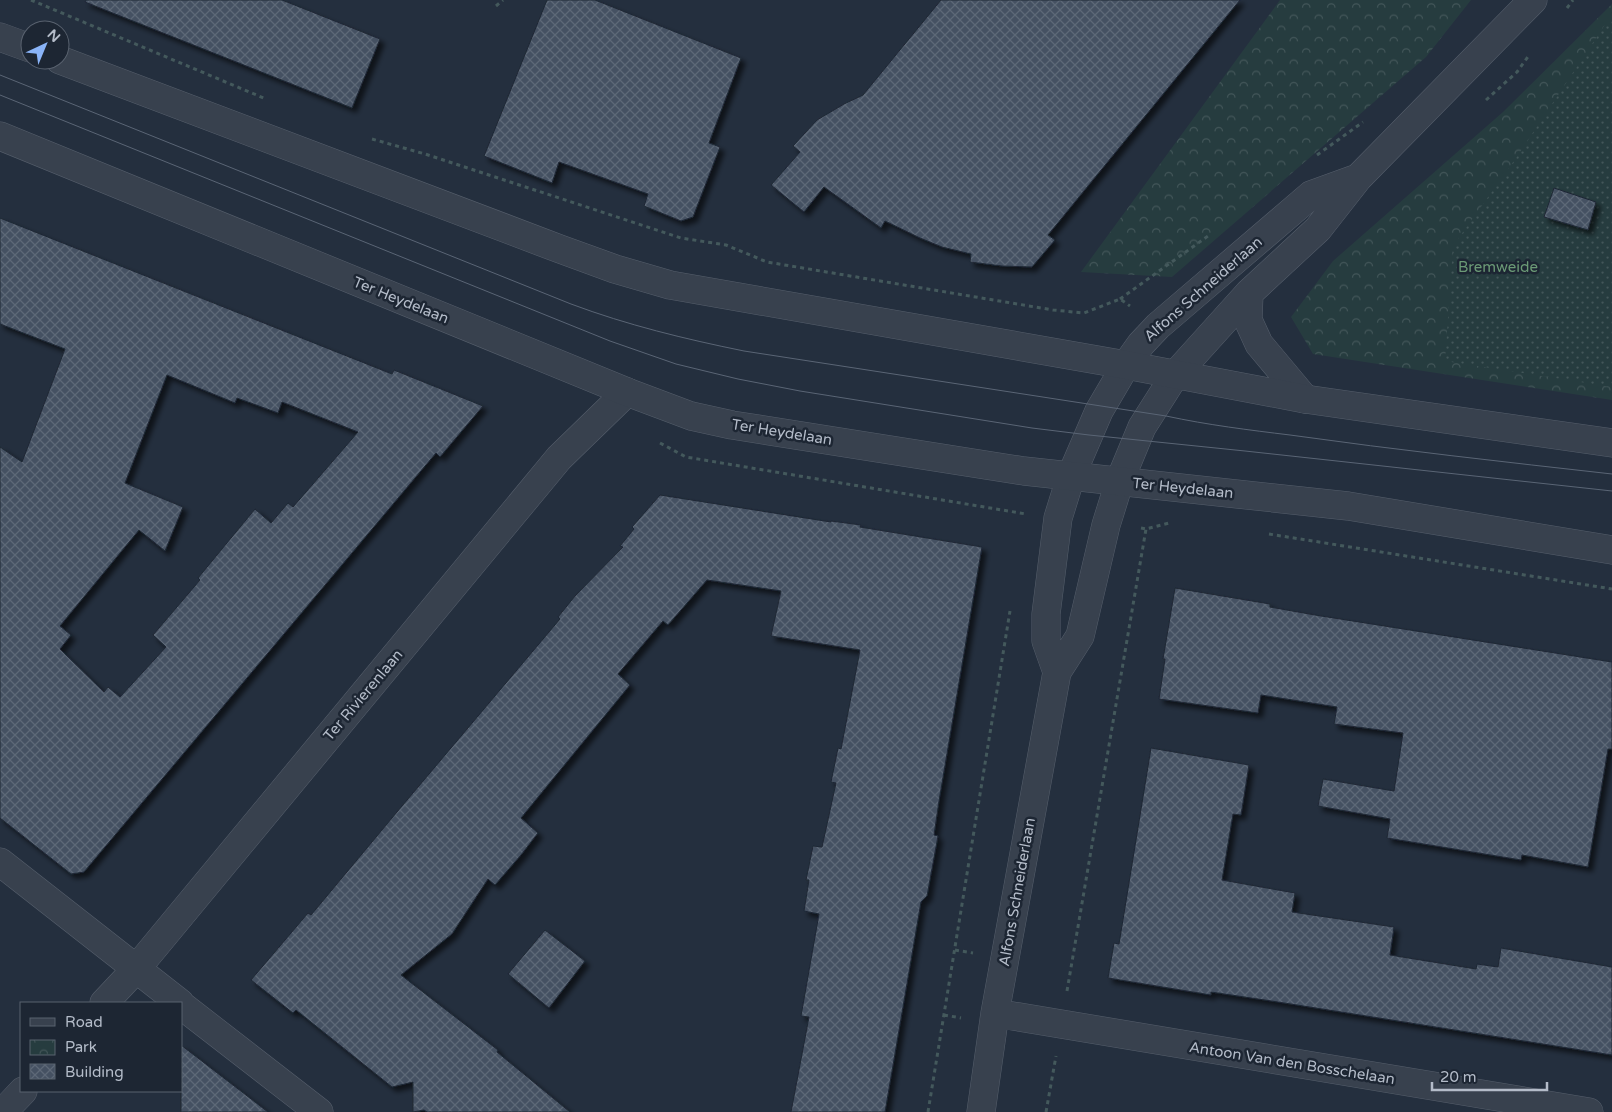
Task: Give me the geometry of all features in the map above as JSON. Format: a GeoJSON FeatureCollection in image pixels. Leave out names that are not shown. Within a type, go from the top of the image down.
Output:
{"type":"FeatureCollection","features":[{"type":"Feature","properties":{"kind":"street","name":"Alfons Schneiderlaan"},"geometry":{"type":"LineString","coordinates":[[981,1112],[995,1013],[1057,672],[1080,636],[1106,524],[1120,480],[1142,427],[1175,375],[1249,292],[1318,229],[1358,178],[1533,0]]}},
{"type":"Feature","properties":{"kind":"street"},"geometry":{"type":"LineString","coordinates":[[0,37],[20,44]]}},
{"type":"Feature","properties":{"kind":"street"},"geometry":{"type":"LineString","coordinates":[[70,64],[560,249],[670,286],[1126,365],[1305,399],[1612,443]]}},
{"type":"Feature","properties":{"kind":"street","name":"Ter Heydelaan"},"geometry":{"type":"LineString","coordinates":[[0,136],[627,392],[692,416],[732,425],[1024,471],[1348,506],[1612,550]]}},
{"type":"Feature","properties":{"kind":"street","name":"Alfons Schneiderlaan"},"geometry":{"type":"LineString","coordinates":[[1057,672],[1046,641],[1046,614],[1058,518],[1071,476],[1099,411],[1126,365],[1141,344],[1158,326],[1311,195],[1358,178]]}},
{"type":"Feature","properties":{"kind":"street"},"geometry":{"type":"LineString","coordinates":[[1249,292],[1248,320],[1259,344],[1305,399]]}},
{"type":"Feature","properties":{"kind":"street","name":"Ter Rivierenlaan"},"geometry":{"type":"LineString","coordinates":[[105,1002],[136,969],[559,458],[627,392]]}},
{"type":"Feature","properties":{"kind":"street"},"geometry":{"type":"LineString","coordinates":[[0,862],[177,1002]]}},
{"type":"Feature","properties":{"kind":"street"},"geometry":{"type":"LineString","coordinates":[[182,1006],[319,1112]]}},
{"type":"Feature","properties":{"kind":"street","name":"Antoon Van den Bosschelaan"},"geometry":{"type":"LineString","coordinates":[[995,1013],[1590,1112]]}},
{"type":"Feature","properties":{"kind":"street"},"geometry":{"type":"LineString","coordinates":[[3,1112],[22,1092]]}},
{"type":"Feature","properties":{"kind":"path"},"geometry":{"type":"LineString","coordinates":[[31,0],[274,102]]}},
{"type":"Feature","properties":{"kind":"path"},"geometry":{"type":"LineString","coordinates":[[496,6],[503,0]]}},
{"type":"Feature","properties":{"kind":"path"},"geometry":{"type":"LineString","coordinates":[[1562,14],[1573,0]]}},
{"type":"Feature","properties":{"kind":"path"},"geometry":{"type":"LineString","coordinates":[[1481,104],[1517,72],[1534,50]]}},
{"type":"Feature","properties":{"kind":"path"},"geometry":{"type":"LineString","coordinates":[[364,136],[425,154],[681,238],[726,245],[767,262],[1053,310],[1084,313],[1120,299],[1134,309]]}},
{"type":"Feature","properties":{"kind":"path"},"geometry":{"type":"LineString","coordinates":[[652,438],[686,457],[1058,518]]}},
{"type":"Feature","properties":{"kind":"path"},"geometry":{"type":"LineString","coordinates":[[1024,523],[1026,514]]}},
{"type":"Feature","properties":{"kind":"path"},"geometry":{"type":"LineString","coordinates":[[1106,524],[1146,529],[1166,523],[1174,523]]}},
{"type":"Feature","properties":{"kind":"path"},"geometry":{"type":"LineString","coordinates":[[1046,1112],[1146,529]]}},
{"type":"Feature","properties":{"kind":"path"},"geometry":{"type":"LineString","coordinates":[[1265,534],[1612,589]]}},
{"type":"Feature","properties":{"kind":"path"},"geometry":{"type":"LineString","coordinates":[[928,1112],[1010,609]]}},
{"type":"Feature","properties":{"kind":"green space"},"geometry":{"type":"Polygon","coordinates":[[[1280,0],[1471,0],[1426,57],[1172,277],[1081,272],[1280,0]]]}},
{"type":"Feature","properties":{"kind":"green space","name":"Bremweide"},"geometry":{"type":"Polygon","coordinates":[[[1612,4],[1612,400],[1313,354],[1291,317],[1333,261],[1503,112],[1612,4]]]}},
{"type":"Feature","properties":{"kind":"green space"},"geometry":{"type":"Polygon","coordinates":[[[1612,14],[1612,387],[1445,361],[1453,246],[1516,158],[1612,14]]]}},
{"type":"Feature","properties":{"kind":"building"},"geometry":{"type":"Polygon","coordinates":[[[86,0],[282,0],[380,39],[352,108],[85,2],[86,0]]]}},
{"type":"Feature","properties":{"kind":"building"},"geometry":{"type":"Polygon","coordinates":[[[547,0],[595,0],[741,58],[709,143],[720,147],[693,217],[681,221],[644,206],[648,194],[559,162],[552,183],[484,156],[547,0]]]}},
{"type":"Feature","properties":{"kind":"building"},"geometry":{"type":"Polygon","coordinates":[[[941,0],[1240,0],[1048,235],[1055,240],[1032,267],[970,262],[971,254],[942,247],[885,221],[881,228],[824,187],[804,212],[771,185],[800,152],[793,146],[817,120],[863,95],[941,0]]]}},
{"type":"Feature","properties":{"kind":"building"},"geometry":{"type":"Polygon","coordinates":[[[1554,188],[1596,202],[1588,230],[1544,217],[1554,188]]]}},
{"type":"Feature","properties":{"kind":"building"},"geometry":{"type":"Polygon","coordinates":[[[0,218],[392,374],[394,370],[483,406],[440,457],[436,453],[84,872],[71,874],[0,818],[0,447],[22,462],[65,349],[0,324],[0,218]],[[167,375],[125,483],[183,507],[165,551],[139,530],[60,626],[71,635],[60,649],[104,692],[108,687],[120,697],[166,647],[153,635],[200,580],[198,578],[255,509],[271,523],[288,503],[293,507],[358,432],[282,402],[278,413],[237,398],[235,403],[167,375]]]}},
{"type":"Feature","properties":{"kind":"building"},"geometry":{"type":"Polygon","coordinates":[[[660,495],[861,525],[860,527],[982,547],[939,801],[934,835],[938,836],[927,896],[921,902],[885,1112],[791,1112],[809,1017],[801,1016],[819,914],[804,911],[809,880],[806,880],[813,846],[822,847],[836,783],[831,782],[838,748],[841,749],[860,650],[771,636],[781,591],[707,580],[668,625],[663,621],[618,674],[630,685],[521,818],[538,833],[521,855],[495,885],[488,879],[452,934],[401,975],[498,1050],[497,1052],[570,1112],[427,1112],[424,1110],[413,1112],[413,1082],[392,1087],[296,1010],[293,1013],[251,980],[308,913],[311,915],[560,619],[558,617],[575,596],[623,547],[620,546],[634,529],[632,527],[660,495]]]}},
{"type":"Feature","properties":{"kind":"building"},"geometry":{"type":"Polygon","coordinates":[[[1175,588],[1270,604],[1270,607],[1315,615],[1612,662],[1612,749],[1608,749],[1588,867],[1522,855],[1521,860],[1387,838],[1390,819],[1318,806],[1323,779],[1394,791],[1403,733],[1334,724],[1337,707],[1261,695],[1258,713],[1159,699],[1165,659],[1163,659],[1175,588]]]}},
{"type":"Feature","properties":{"kind":"building"},"geometry":{"type":"Polygon","coordinates":[[[1151,748],[1249,765],[1241,815],[1233,814],[1222,880],[1295,893],[1292,912],[1394,927],[1390,955],[1476,969],[1477,964],[1498,967],[1501,948],[1612,967],[1612,1055],[1278,1002],[1211,992],[1211,995],[1108,978],[1114,943],[1119,944],[1151,748]]]}},
{"type":"Feature","properties":{"kind":"building"},"geometry":{"type":"Polygon","coordinates":[[[545,930],[585,961],[549,1008],[508,974],[545,930]]]}},
{"type":"Feature","properties":{"kind":"building"},"geometry":{"type":"Polygon","coordinates":[[[182,1046],[268,1112],[181,1112],[182,1046]]]}},
{"type":"Feature","properties":{"kind":"tram line"},"geometry":{"type":"LineString","coordinates":[[0,75],[571,304],[613,319],[678,336],[744,351],[1228,427],[1411,451],[1612,474]]}},
{"type":"Feature","properties":{"kind":"tram line"},"geometry":{"type":"LineString","coordinates":[[0,95],[610,341],[676,364],[800,391],[1032,428],[1612,491]]}}]}
